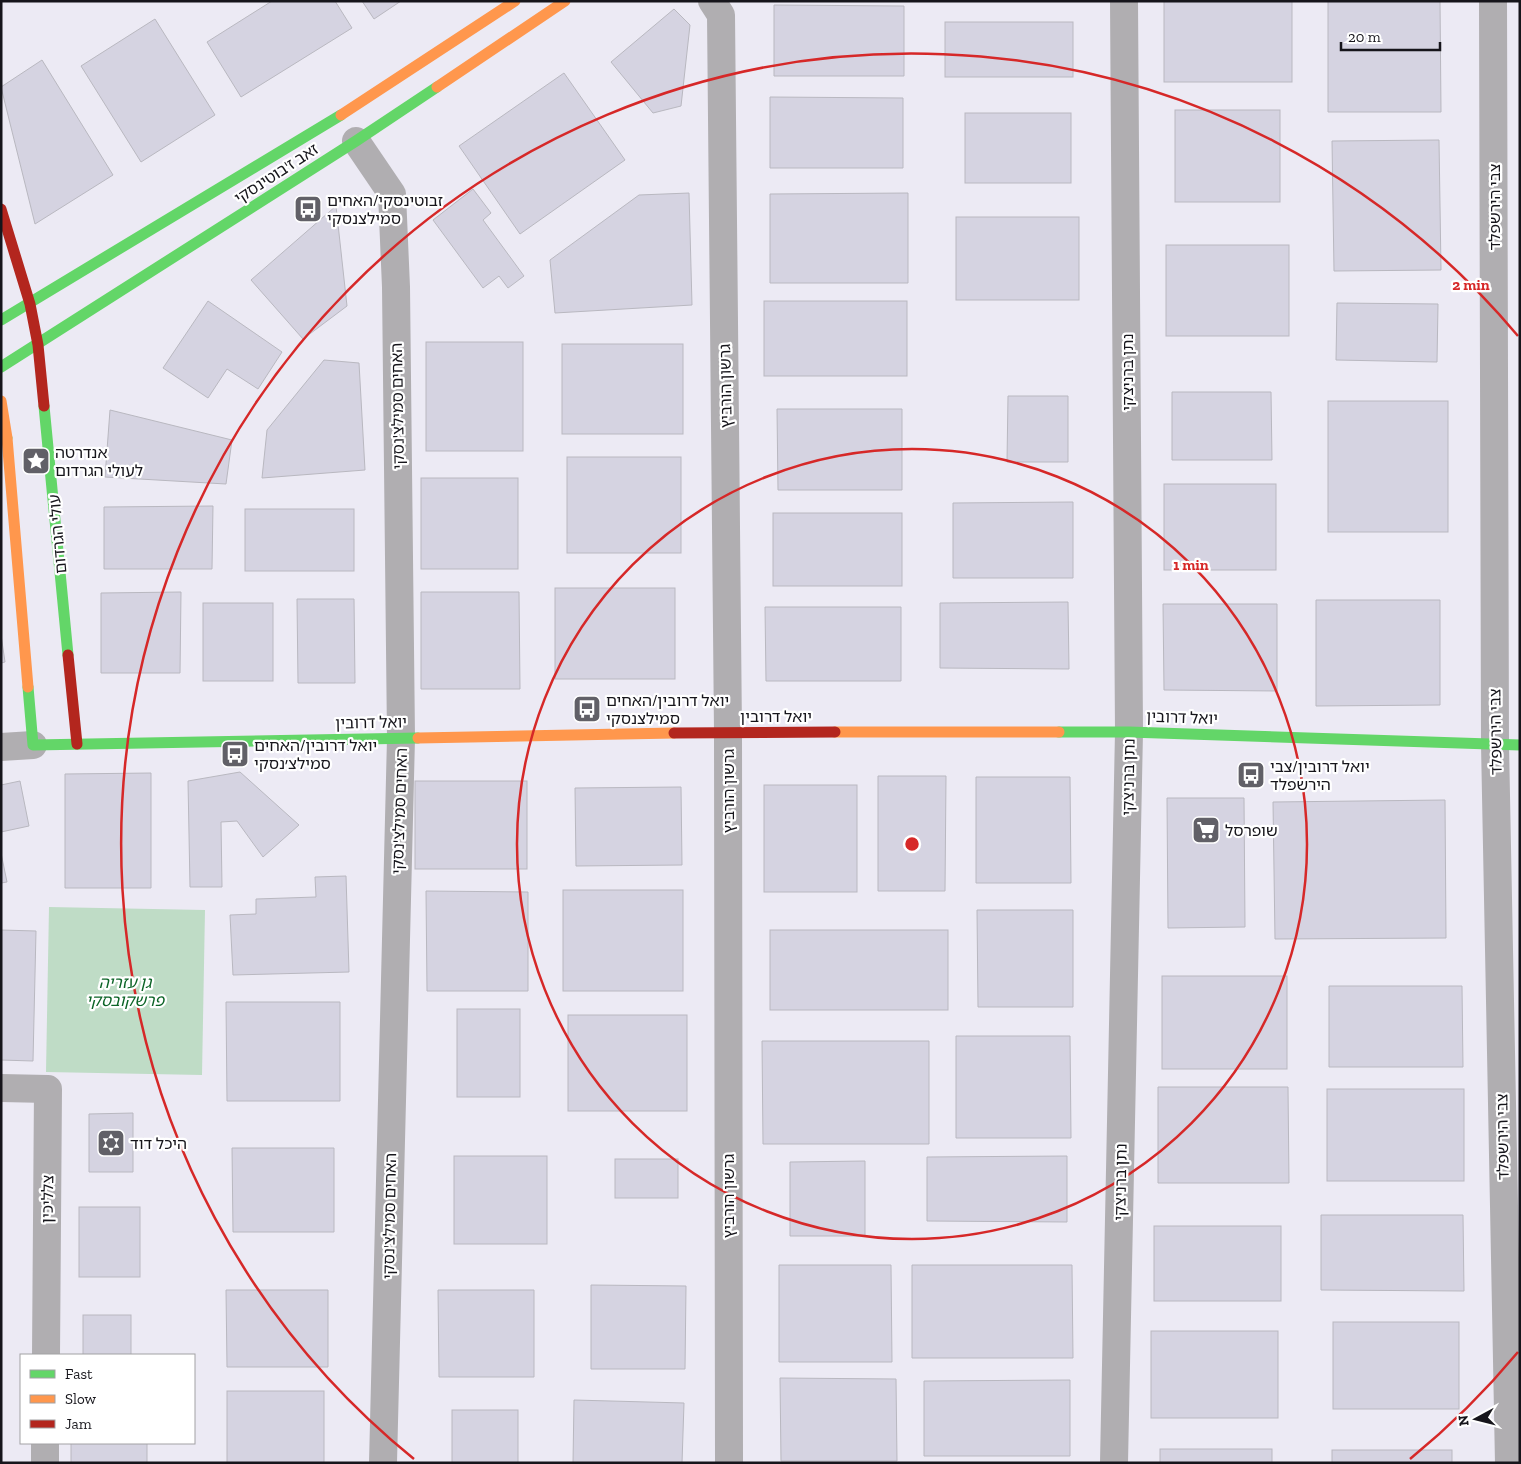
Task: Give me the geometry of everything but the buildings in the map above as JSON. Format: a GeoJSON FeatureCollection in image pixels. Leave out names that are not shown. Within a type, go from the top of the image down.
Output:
{"type":"FeatureCollection","features":[{"type":"Feature","properties":{"kind":"street","name":"זאב ז'בוטינסקי"},"geometry":{"type":"LineString","coordinates":[[1,320],[321,128],[515,1]]}},
{"type":"Feature","properties":{"kind":"street","name":"זאב ז'בוטינסקי"},"geometry":{"type":"LineString","coordinates":[[1,367],[356,141],[565,1]]}},
{"type":"Feature","properties":{"kind":"street","name":"גרשון הורביץ"},"geometry":{"type":"LineString","coordinates":[[712,1],[721,15],[728,732],[729,1463]]}},
{"type":"Feature","properties":{"kind":"street","name":"נתן ברניצקי"},"geometry":{"type":"LineString","coordinates":[[1114,1463],[1129,732],[1124,1]]}},
{"type":"Feature","properties":{"kind":"street","name":"צבי הירשפלד"},"geometry":{"type":"LineString","coordinates":[[1493,1],[1507,745],[1509,1463]]}},
{"type":"Feature","properties":{"kind":"street","name":"האחים סמילצ'נסקי"},"geometry":{"type":"LineString","coordinates":[[356,141],[392,194],[396,287],[401,738],[383,1463]]}},
{"type":"Feature","properties":{"kind":"street","name":"עולי הגרדום"},"geometry":{"type":"LineString","coordinates":[[1,209],[30,304],[38,345],[77,744]]}},
{"type":"Feature","properties":{"kind":"street"},"geometry":{"type":"LineString","coordinates":[[1,401],[32,744],[1,747]]}},
{"type":"Feature","properties":{"kind":"street","name":"יואל דרובין"},"geometry":{"type":"LineString","coordinates":[[32,744],[728,732],[1129,732],[1507,745]]}},
{"type":"Feature","properties":{"kind":"street","name":"צלליכין"},"geometry":{"type":"LineString","coordinates":[[1,1088],[48,1089],[46,1354]]}},
{"type":"Feature","properties":{"kind":"street"},"geometry":{"type":"LineString","coordinates":[[44,1463],[45,1444]]}},
{"type":"Feature","properties":{"kind":"green space","name":"גן עזריה פרשקובסקי"},"geometry":{"type":"Polygon","coordinates":[[[49,907],[205,910],[202,1075],[46,1072],[49,907]]]}},
{"type":"Feature","properties":{"kind":"traffic: fast"},"geometry":{"type":"LineString","coordinates":[[1,367],[356,141],[437,87]]}},
{"type":"Feature","properties":{"kind":"traffic: fast"},"geometry":{"type":"LineString","coordinates":[[1,320],[341,115]]}},
{"type":"Feature","properties":{"kind":"traffic: fast"},"geometry":{"type":"LineString","coordinates":[[44,406],[68,655]]}},
{"type":"Feature","properties":{"kind":"traffic: fast"},"geometry":{"type":"LineString","coordinates":[[1,433],[7,438]]}},
{"type":"Feature","properties":{"kind":"traffic: fast"},"geometry":{"type":"LineString","coordinates":[[28,687],[33,745],[418,738]]}},
{"type":"Feature","properties":{"kind":"traffic: fast"},"geometry":{"type":"LineString","coordinates":[[1059,732],[1129,732],[1520,745]]}},
{"type":"Feature","properties":{"kind":"traffic: slow"},"geometry":{"type":"LineString","coordinates":[[341,115],[515,1]]}},
{"type":"Feature","properties":{"kind":"traffic: slow"},"geometry":{"type":"LineString","coordinates":[[437,87],[565,1]]}},
{"type":"Feature","properties":{"kind":"traffic: slow"},"geometry":{"type":"LineString","coordinates":[[1,401],[7,438],[28,687]]}},
{"type":"Feature","properties":{"kind":"traffic: slow"},"geometry":{"type":"LineString","coordinates":[[835,732],[1059,732]]}},
{"type":"Feature","properties":{"kind":"traffic: slow"},"geometry":{"type":"LineString","coordinates":[[418,738],[674,733]]}},
{"type":"Feature","properties":{"kind":"traffic: jam"},"geometry":{"type":"LineString","coordinates":[[1,209],[30,304],[38,345],[44,406]]}},
{"type":"Feature","properties":{"kind":"traffic: jam"},"geometry":{"type":"LineString","coordinates":[[68,655],[77,744]]}},
{"type":"Feature","properties":{"kind":"traffic: jam"},"geometry":{"type":"LineString","coordinates":[[674,733],[835,732]]}},
{"type":"Feature","properties":{"kind":"place","name":"זבוטינסקי/האחים סמילצנסקי"},"geometry":{"type":"Point","coordinates":[308,209]}},
{"type":"Feature","properties":{"kind":"place","name":"אנדרטה לעולי הגרדום"},"geometry":{"type":"Point","coordinates":[36,461]}},
{"type":"Feature","properties":{"kind":"place","name":"יואל דרובין/האחים סמילצנסקי"},"geometry":{"type":"Point","coordinates":[587,709]}},
{"type":"Feature","properties":{"kind":"place","name":"יואל דרובין/האחים סמילצ׳נסקי"},"geometry":{"type":"Point","coordinates":[235,754]}},
{"type":"Feature","properties":{"kind":"place","name":"יואל דרובין/צבי הירשפלד"},"geometry":{"type":"Point","coordinates":[1251,775]}},
{"type":"Feature","properties":{"kind":"place","name":"שופרסל"},"geometry":{"type":"Point","coordinates":[1206,830]}},
{"type":"Feature","properties":{"kind":"place","name":"היכל דוד"},"geometry":{"type":"Point","coordinates":[111,1143]}}]}
